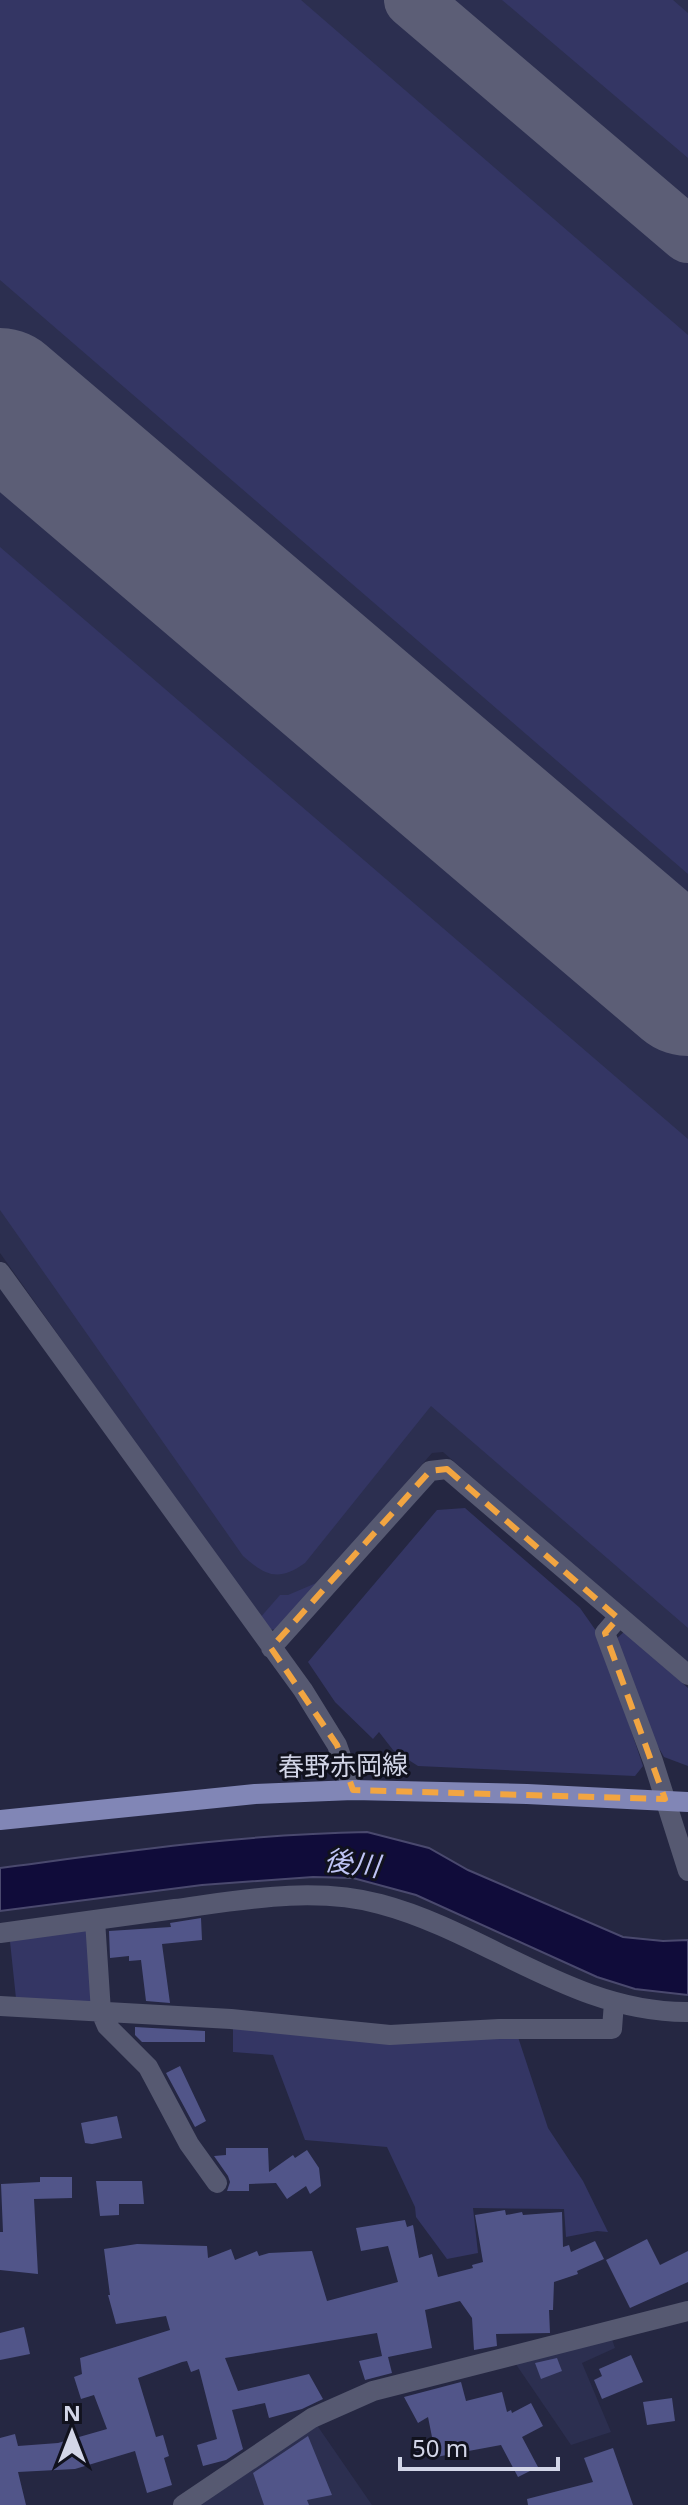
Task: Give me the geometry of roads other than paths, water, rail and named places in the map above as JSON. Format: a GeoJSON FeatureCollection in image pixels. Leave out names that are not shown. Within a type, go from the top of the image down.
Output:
{"type":"FeatureCollection","features":[{"type":"Feature","properties":{"kind":"main road","name":"春野赤岡線"},"geometry":{"type":"LineString","coordinates":[[0,1820],[240,1795],[353,1790],[688,1802]]}},
{"type":"Feature","properties":{"kind":"street"},"geometry":{"type":"LineString","coordinates":[[0,1272],[303,1690],[337,1745],[353,1790]]}},
{"type":"Feature","properties":{"kind":"street"},"geometry":{"type":"LineString","coordinates":[[271,1648],[430,1471],[447,1469],[688,1675]]}},
{"type":"Feature","properties":{"kind":"street"},"geometry":{"type":"LineString","coordinates":[[618,1618],[605,1633],[688,1871]]}},
{"type":"Feature","properties":{"kind":"street"},"geometry":{"type":"LineString","coordinates":[[0,1933],[277,1896],[336,1896],[380,1903],[428,1921],[566,1986],[614,2002],[645,2009],[688,2012]]}},
{"type":"Feature","properties":{"kind":"street"},"geometry":{"type":"LineString","coordinates":[[95,1920],[101,2012],[107,2026],[148,2067],[189,2144],[217,2183]]}},
{"type":"Feature","properties":{"kind":"street"},"geometry":{"type":"LineString","coordinates":[[0,2006],[231,2019],[390,2035],[499,2029],[612,2029],[614,2002]]}},
{"type":"Feature","properties":{"kind":"street"},"geometry":{"type":"LineString","coordinates":[[183,2505],[312,2418],[373,2391],[688,2311]]}},
{"type":"Feature","properties":{"kind":"water","name":"後川"},"geometry":{"type":"Polygon","coordinates":[[[367,1832],[429,1848],[468,1870],[623,1937],[688,1940],[688,1995],[635,1989],[597,1977],[416,1895],[353,1878],[313,1877],[202,1885],[0,1911],[0,1868],[229,1840],[367,1832]]]}}]}
